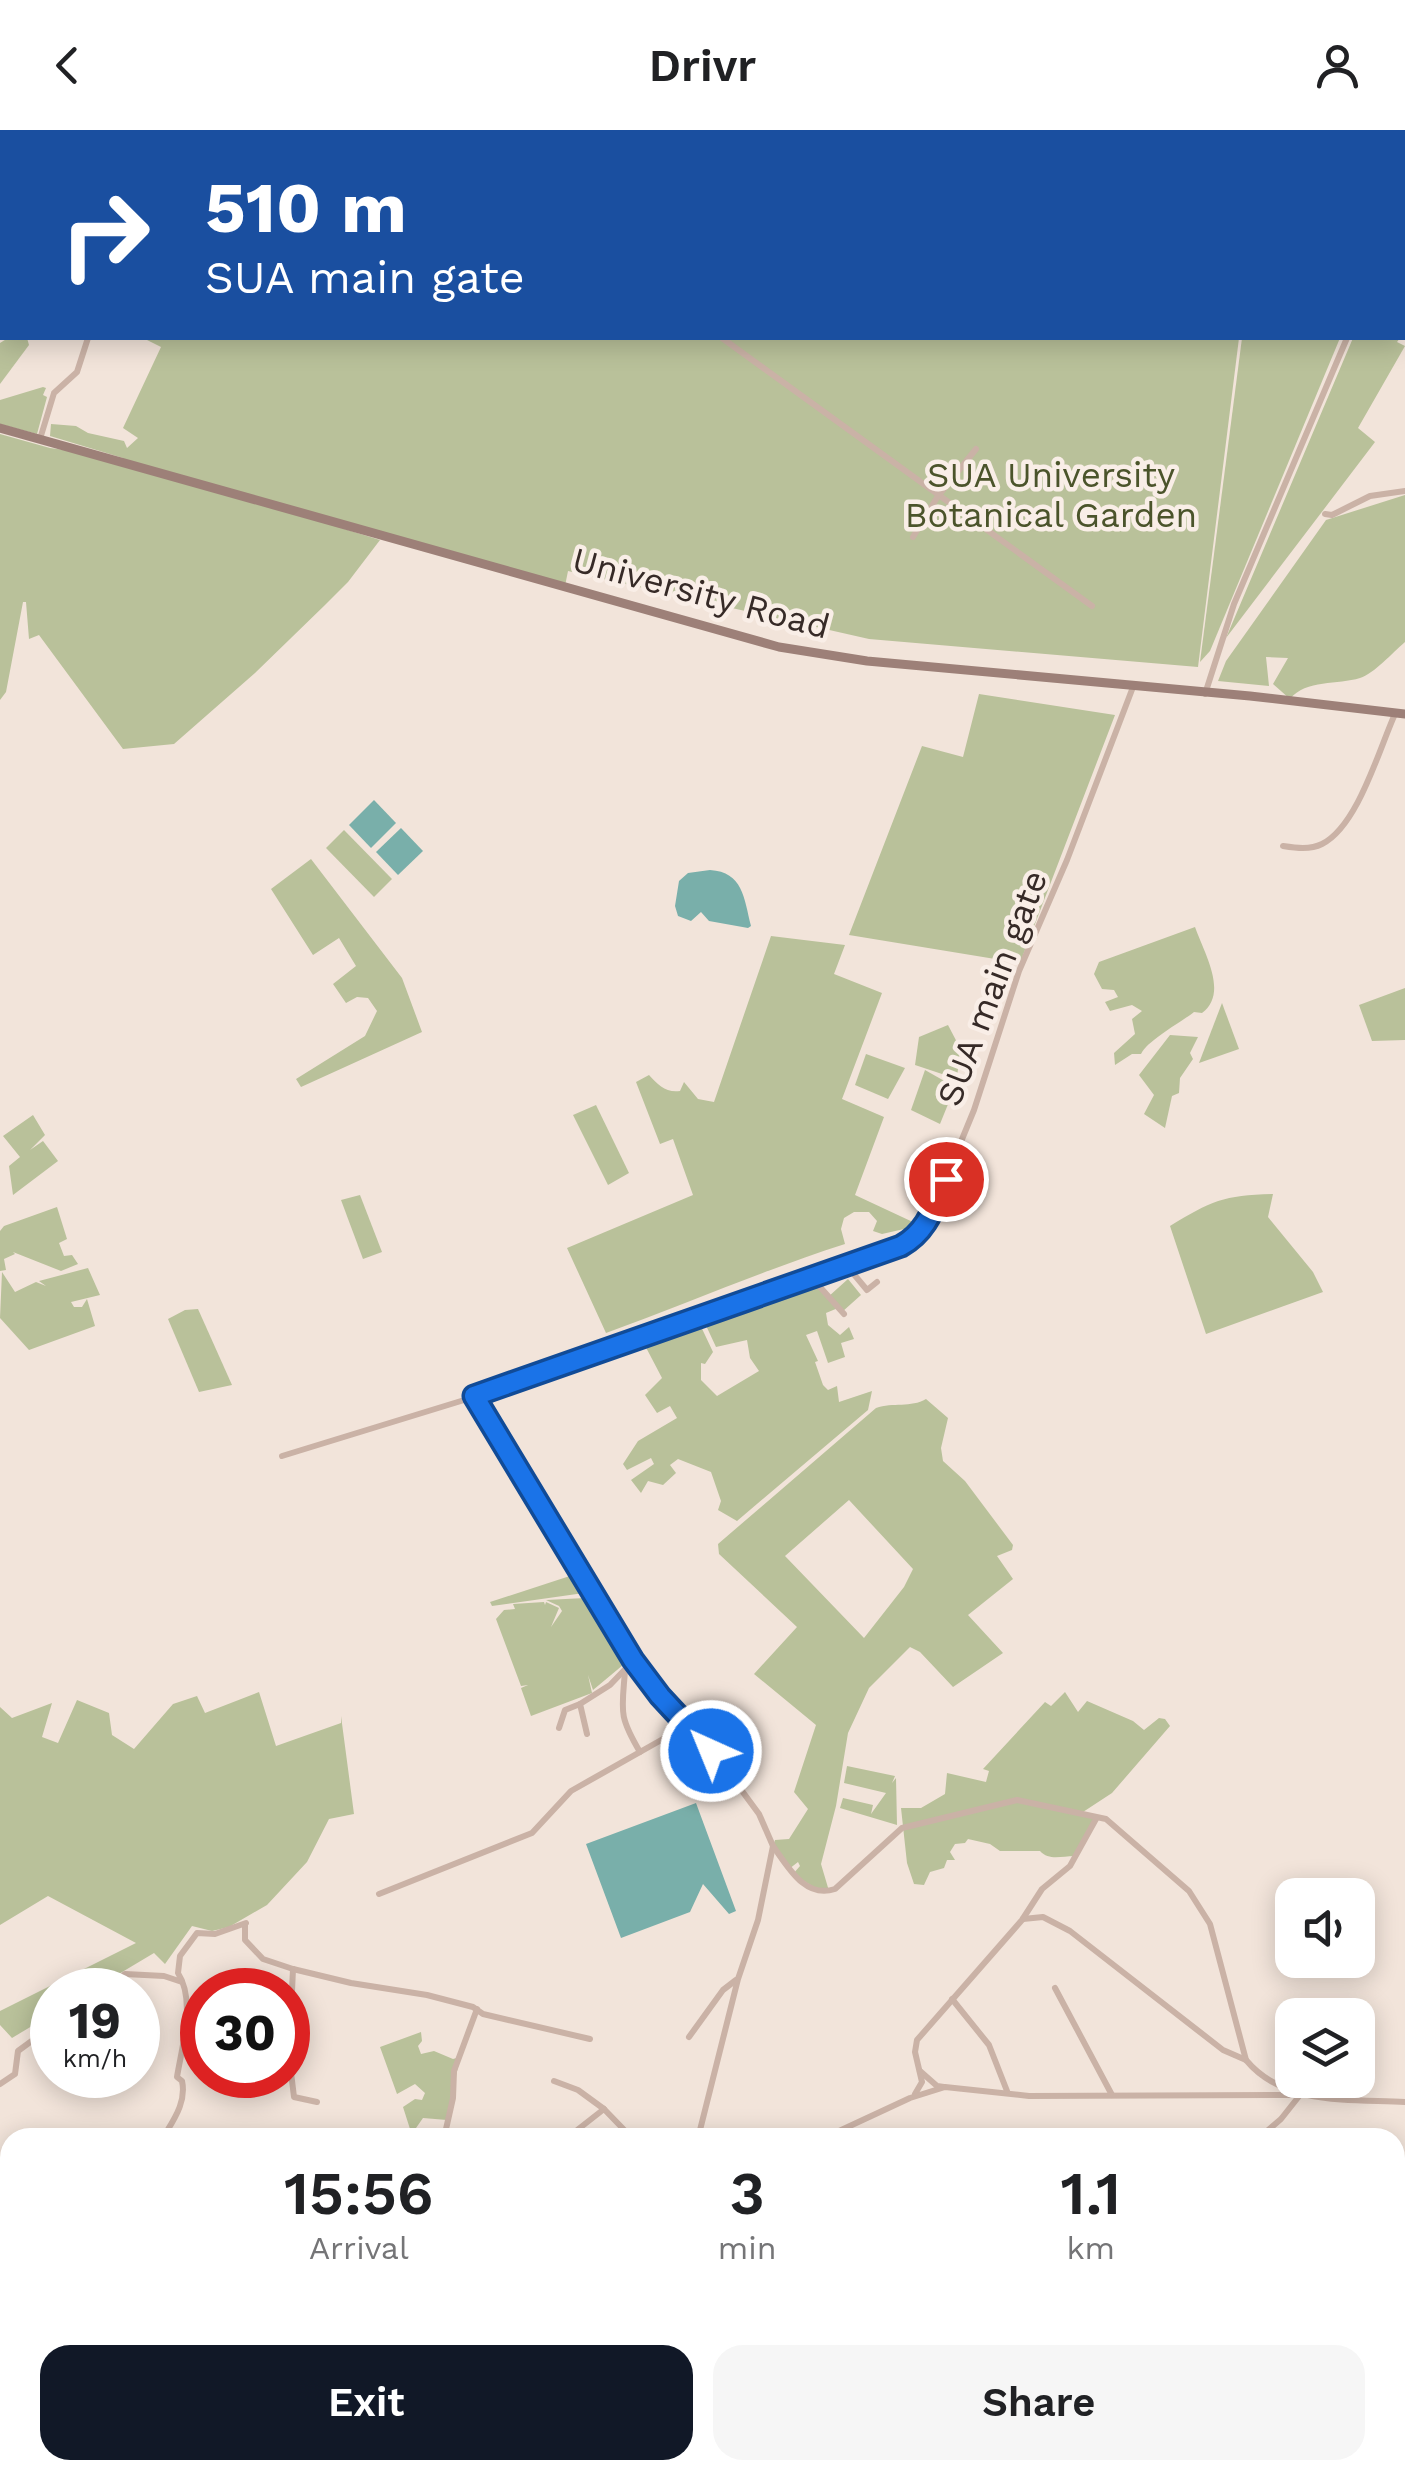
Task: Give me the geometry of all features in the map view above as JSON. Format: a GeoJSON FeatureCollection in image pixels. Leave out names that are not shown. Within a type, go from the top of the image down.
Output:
{"type":"FeatureCollection","features":[{"type":"Feature","properties":{"kind":"main road","name":"University Road"},"geometry":{"type":"LineString","coordinates":[[0,428],[780,647],[867,661],[1400,714]]}},
{"type":"Feature","properties":{"kind":"street"},"geometry":{"type":"LineString","coordinates":[[40,439],[54,393],[77,372],[87,340]]}},
{"type":"Feature","properties":{"kind":"street"},"geometry":{"type":"LineString","coordinates":[[725,340],[1092,606]]}},
{"type":"Feature","properties":{"kind":"street"},"geometry":{"type":"LineString","coordinates":[[1205,694],[1234,604],[1345,340]]}},
{"type":"Feature","properties":{"kind":"street"},"geometry":{"type":"LineString","coordinates":[[913,537],[938,496],[976,449]]}},
{"type":"Feature","properties":{"kind":"street"},"geometry":{"type":"LineString","coordinates":[[1325,514],[1332,515],[1370,496],[1405,491]]}},
{"type":"Feature","properties":{"kind":"street","name":"SUA main gate"},"geometry":{"type":"LineString","coordinates":[[282,1456],[474,1396],[847,1266],[901,1246],[919,1234],[928,1222],[974,1110],[1019,971],[1081,826],[1133,687]]}},
{"type":"Feature","properties":{"kind":"street"},"geometry":{"type":"LineString","coordinates":[[1283,846],[1319,846],[1338,830],[1362,795],[1400,714]]}},
{"type":"Feature","properties":{"kind":"street"},"geometry":{"type":"LineString","coordinates":[[847,1266],[867,1290],[877,1282]]}},
{"type":"Feature","properties":{"kind":"street"},"geometry":{"type":"LineString","coordinates":[[812,1278],[844,1314]]}},
{"type":"Feature","properties":{"kind":"street"},"geometry":{"type":"LineString","coordinates":[[474,1396],[633,1660],[750,1801],[773,1846],[808,1887],[824,1892],[835,1889],[902,1828],[1017,1800],[1106,1820],[1189,1890],[1201,1907],[1220,1960],[1246,2060]]}},
{"type":"Feature","properties":{"kind":"street"},"geometry":{"type":"LineString","coordinates":[[558,1728],[566,1710],[596,1695],[633,1660]]}},
{"type":"Feature","properties":{"kind":"street"},"geometry":{"type":"LineString","coordinates":[[625,1670],[620,1696],[622,1716],[640,1752]]}},
{"type":"Feature","properties":{"kind":"street"},"geometry":{"type":"LineString","coordinates":[[580,1704],[587,1734]]}},
{"type":"Feature","properties":{"kind":"street"},"geometry":{"type":"LineString","coordinates":[[379,1894],[532,1832],[571,1791],[686,1726]]}},
{"type":"Feature","properties":{"kind":"street"},"geometry":{"type":"LineString","coordinates":[[910,2098],[922,2082],[915,2052],[917,2040],[1022,1920],[1042,1890],[1070,1866],[1096,1819]]}},
{"type":"Feature","properties":{"kind":"street"},"geometry":{"type":"LineString","coordinates":[[701,2128],[738,1978],[758,1920],[773,1846]]}},
{"type":"Feature","properties":{"kind":"street"},"geometry":{"type":"LineString","coordinates":[[1022,1920],[1043,1917],[1070,1931],[1223,2050],[1246,2060],[1275,2085]]}},
{"type":"Feature","properties":{"kind":"street"},"geometry":{"type":"LineString","coordinates":[[180,1976],[180,1956],[197,1933],[215,1934],[246,1924],[246,1940],[255,1952],[263,1959],[290,1968]]}},
{"type":"Feature","properties":{"kind":"street"},"geometry":{"type":"LineString","coordinates":[[310,1973],[427,1995],[484,2014],[590,2040]]}},
{"type":"Feature","properties":{"kind":"street"},"geometry":{"type":"LineString","coordinates":[[690,2037],[723,1990],[738,1978]]}},
{"type":"Feature","properties":{"kind":"street"},"geometry":{"type":"LineString","coordinates":[[1055,1988],[1112,2095]]}},
{"type":"Feature","properties":{"kind":"street"},"geometry":{"type":"LineString","coordinates":[[952,1999],[989,2045],[1007,2091]]}},
{"type":"Feature","properties":{"kind":"street"},"geometry":{"type":"LineString","coordinates":[[446,2128],[454,2071],[477,2009]]}},
{"type":"Feature","properties":{"kind":"street"},"geometry":{"type":"LineString","coordinates":[[0,2084],[15,2074],[18,2051],[30,2042]]}},
{"type":"Feature","properties":{"kind":"street"},"geometry":{"type":"LineString","coordinates":[[920,2071],[936,2086],[1029,2096],[1275,2095]]}},
{"type":"Feature","properties":{"kind":"street"},"geometry":{"type":"LineString","coordinates":[[554,2081],[578,2090],[622,2128]]}},
{"type":"Feature","properties":{"kind":"street"},"geometry":{"type":"LineString","coordinates":[[846,2128],[910,2098],[945,2087]]}},
{"type":"Feature","properties":{"kind":"street"},"geometry":{"type":"LineString","coordinates":[[169,2128],[183,2098]]}},
{"type":"Feature","properties":{"kind":"street"},"geometry":{"type":"LineString","coordinates":[[299,2098],[318,2102]]}},
{"type":"Feature","properties":{"kind":"street"},"geometry":{"type":"LineString","coordinates":[[1271,2128],[1298,2098]]}},
{"type":"Feature","properties":{"kind":"street"},"geometry":{"type":"LineString","coordinates":[[1345,2098],[1405,2102]]}},
{"type":"Feature","properties":{"kind":"street"},"geometry":{"type":"LineString","coordinates":[[580,2128],[604,2109]]}},
{"type":"Feature","properties":{"kind":"green space"},"geometry":{"type":"Polygon","coordinates":[[[28,340],[29,345],[0,384],[0,343],[28,340]]]}},
{"type":"Feature","properties":{"kind":"green space","name":"SUA University Botanical Garden"},"geometry":{"type":"Polygon","coordinates":[[[147,340],[1239,340],[1198,667],[869,639],[568,571],[565,586],[338,527],[380,540],[348,582],[255,673],[174,744],[123,749],[39,635],[29,639],[26,602],[6,692],[0,700],[0,434],[50,448],[123,458],[50,436],[51,424],[76,426],[88,433],[124,441],[127,448],[138,438],[123,428],[161,347],[147,340]]]}},
{"type":"Feature","properties":{"kind":"green space"},"geometry":{"type":"Polygon","coordinates":[[[1242,340],[1339,340],[1210,651],[1200,662],[1242,340]]]}},
{"type":"Feature","properties":{"kind":"green space"},"geometry":{"type":"Polygon","coordinates":[[[1352,340],[1398,340],[1405,346],[1358,428],[1375,442],[1226,638],[1352,340]]]}},
{"type":"Feature","properties":{"kind":"green space"},"geometry":{"type":"Polygon","coordinates":[[[43,387],[47,397],[37,434],[0,424],[0,400],[43,387]]]}},
{"type":"Feature","properties":{"kind":"green space"},"geometry":{"type":"Polygon","coordinates":[[[1405,495],[1405,642],[1366,675],[1313,685],[1290,699],[1273,684],[1288,658],[1266,657],[1269,686],[1218,681],[1226,661],[1326,520],[1405,495]]]}},
{"type":"Feature","properties":{"kind":"green space"},"geometry":{"type":"Polygon","coordinates":[[[979,694],[1115,715],[1020,963],[849,935],[922,746],[963,757],[979,694]]]}},
{"type":"Feature","properties":{"kind":"green space"},"geometry":{"type":"Polygon","coordinates":[[[344,830],[392,879],[374,897],[326,848],[344,830]]]}},
{"type":"Feature","properties":{"kind":"green space"},"geometry":{"type":"Polygon","coordinates":[[[311,859],[402,978],[422,1032],[301,1087],[296,1079],[365,1036],[377,1011],[368,998],[357,997],[346,1003],[333,984],[356,966],[339,938],[313,955],[271,889],[311,859]]]}},
{"type":"Feature","properties":{"kind":"green space"},"geometry":{"type":"Polygon","coordinates":[[[1195,927],[1212,972],[1214,995],[1210,1005],[1165,1032],[1141,1054],[1132,1054],[1115,1065],[1114,1053],[1135,1034],[1132,1019],[1142,1011],[1132,1005],[1110,1011],[1105,1002],[1118,997],[1114,990],[1102,989],[1094,974],[1099,962],[1195,927]]]}},
{"type":"Feature","properties":{"kind":"green space"},"geometry":{"type":"Polygon","coordinates":[[[771,936],[845,945],[834,974],[882,993],[842,1099],[884,1117],[855,1195],[915,1223],[913,1227],[882,1234],[873,1231],[877,1221],[869,1212],[854,1212],[844,1218],[841,1229],[845,1244],[606,1333],[567,1248],[693,1195],[673,1139],[660,1144],[636,1082],[649,1075],[663,1088],[680,1091],[684,1082],[698,1099],[714,1102],[771,936]]]}},
{"type":"Feature","properties":{"kind":"green space"},"geometry":{"type":"Polygon","coordinates":[[[1405,988],[1405,1040],[1372,1041],[1359,1005],[1405,988]]]}},
{"type":"Feature","properties":{"kind":"green space"},"geometry":{"type":"Polygon","coordinates":[[[1222,1003],[1239,1049],[1199,1063],[1222,1003]]]}},
{"type":"Feature","properties":{"kind":"green space"},"geometry":{"type":"Polygon","coordinates":[[[948,1025],[960,1048],[957,1079],[915,1065],[919,1037],[948,1025]]]}},
{"type":"Feature","properties":{"kind":"green space"},"geometry":{"type":"Polygon","coordinates":[[[1170,1035],[1198,1037],[1190,1053],[1193,1059],[1180,1078],[1179,1093],[1172,1096],[1165,1128],[1144,1114],[1154,1095],[1139,1075],[1170,1035]]]}},
{"type":"Feature","properties":{"kind":"green space"},"geometry":{"type":"Polygon","coordinates":[[[866,1054],[905,1068],[888,1099],[855,1085],[866,1054]]]}},
{"type":"Feature","properties":{"kind":"green space"},"geometry":{"type":"Polygon","coordinates":[[[925,1070],[955,1087],[940,1124],[911,1110],[925,1070]]]}},
{"type":"Feature","properties":{"kind":"green space"},"geometry":{"type":"Polygon","coordinates":[[[596,1105],[629,1173],[608,1185],[573,1115],[596,1105]]]}},
{"type":"Feature","properties":{"kind":"green space"},"geometry":{"type":"Polygon","coordinates":[[[33,1115],[45,1135],[30,1150],[43,1141],[58,1161],[13,1195],[9,1166],[20,1157],[3,1136],[33,1115]]]}},
{"type":"Feature","properties":{"kind":"green space"},"geometry":{"type":"Polygon","coordinates":[[[1273,1194],[1268,1217],[1313,1272],[1323,1292],[1206,1334],[1170,1226],[1218,1201],[1273,1194]]]}},
{"type":"Feature","properties":{"kind":"green space"},"geometry":{"type":"Polygon","coordinates":[[[360,1195],[382,1252],[363,1259],[341,1200],[360,1195]]]}},
{"type":"Feature","properties":{"kind":"green space"},"geometry":{"type":"Polygon","coordinates":[[[57,1207],[67,1239],[59,1243],[64,1256],[72,1255],[78,1264],[61,1271],[13,1252],[4,1259],[6,1270],[0,1271],[0,1231],[4,1226],[57,1207]]]}},
{"type":"Feature","properties":{"kind":"green space"},"geometry":{"type":"Polygon","coordinates":[[[88,1268],[100,1295],[71,1302],[74,1307],[82,1307],[87,1299],[95,1326],[29,1350],[0,1318],[2,1272],[15,1292],[36,1282],[46,1286],[39,1281],[88,1268]]]}},
{"type":"Feature","properties":{"kind":"green space"},"geometry":{"type":"Polygon","coordinates":[[[848,1279],[861,1295],[842,1312],[838,1308],[826,1313],[828,1325],[840,1335],[849,1327],[854,1339],[841,1343],[845,1357],[828,1363],[817,1331],[806,1335],[823,1385],[828,1390],[837,1386],[839,1402],[872,1391],[868,1410],[737,1521],[718,1510],[721,1501],[711,1472],[678,1459],[670,1465],[676,1473],[663,1485],[648,1481],[641,1493],[631,1480],[654,1464],[651,1458],[627,1470],[623,1464],[638,1441],[677,1418],[670,1406],[657,1413],[645,1395],[662,1378],[640,1336],[696,1316],[713,1352],[705,1364],[701,1363],[701,1380],[717,1396],[759,1371],[750,1358],[747,1340],[716,1347],[703,1319],[811,1281],[828,1297],[848,1279]]]}},
{"type":"Feature","properties":{"kind":"green space"},"geometry":{"type":"Polygon","coordinates":[[[198,1309],[232,1385],[199,1392],[168,1319],[185,1310],[198,1309]]]}},
{"type":"Feature","properties":{"kind":"green space"},"geometry":{"type":"Polygon","coordinates":[[[926,1399],[948,1418],[941,1448],[943,1461],[965,1481],[1013,1545],[1012,1550],[997,1556],[1013,1579],[968,1615],[1003,1653],[953,1687],[920,1652],[910,1647],[869,1688],[848,1733],[821,1864],[829,1891],[823,1893],[793,1874],[800,1866],[798,1862],[789,1869],[773,1846],[775,1840],[789,1839],[808,1809],[794,1792],[816,1725],[754,1674],[797,1627],[719,1554],[718,1544],[876,1408],[926,1399]],[[849,1500],[785,1556],[864,1638],[904,1587],[913,1569],[849,1500]]]}},
{"type":"Feature","properties":{"kind":"green space"},"geometry":{"type":"Polygon","coordinates":[[[579,1573],[591,1592],[492,1606],[490,1602],[579,1573]]]}},
{"type":"Feature","properties":{"kind":"green space"},"geometry":{"type":"Polygon","coordinates":[[[593,1594],[629,1660],[593,1690],[588,1675],[592,1693],[531,1716],[521,1688],[528,1685],[521,1686],[496,1619],[504,1610],[515,1609],[513,1604],[546,1602],[559,1608],[551,1627],[562,1611],[559,1606],[546,1600],[593,1594]]]}},
{"type":"Feature","properties":{"kind":"green space"},"geometry":{"type":"Polygon","coordinates":[[[259,1692],[276,1746],[341,1723],[341,1716],[354,1814],[329,1819],[307,1862],[267,1905],[229,1927],[212,1931],[192,1926],[165,1964],[154,1953],[129,1968],[86,1968],[136,1943],[48,1896],[0,1925],[0,1707],[12,1718],[52,1703],[42,1737],[58,1743],[77,1700],[109,1713],[112,1735],[134,1749],[173,1704],[197,1696],[205,1713],[259,1692]]]}},
{"type":"Feature","properties":{"kind":"green space"},"geometry":{"type":"Polygon","coordinates":[[[1065,1692],[1078,1712],[1087,1701],[1133,1721],[1144,1730],[1159,1718],[1170,1726],[1112,1793],[1083,1812],[1096,1819],[1074,1856],[1000,1851],[990,1844],[968,1839],[955,1844],[950,1852],[955,1860],[947,1860],[944,1868],[930,1872],[924,1885],[914,1884],[907,1863],[901,1808],[921,1808],[945,1794],[947,1773],[986,1782],[989,1771],[983,1769],[1045,1702],[1051,1706],[1065,1692]]]}},
{"type":"Feature","properties":{"kind":"green space"},"geometry":{"type":"Polygon","coordinates":[[[847,1766],[895,1776],[892,1783],[896,1778],[897,1825],[840,1808],[843,1798],[873,1805],[871,1814],[886,1793],[844,1783],[847,1766]]]}},
{"type":"Feature","properties":{"kind":"green space"},"geometry":{"type":"Polygon","coordinates":[[[30,1996],[30,2027],[12,2038],[0,2025],[0,2011],[30,1996]]]}},
{"type":"Feature","properties":{"kind":"green space"},"geometry":{"type":"Polygon","coordinates":[[[421,2032],[421,2054],[434,2051],[453,2059],[460,2057],[447,2120],[423,2118],[416,2128],[410,2128],[403,2107],[415,2099],[422,2100],[425,2093],[415,2084],[397,2094],[380,2047],[421,2032]]]}},
{"type":"Feature","properties":{"kind":"water"},"geometry":{"type":"Polygon","coordinates":[[[374,800],[396,823],[371,848],[349,825],[374,800]]]}},
{"type":"Feature","properties":{"kind":"water"},"geometry":{"type":"Polygon","coordinates":[[[401,828],[423,851],[398,875],[376,852],[401,828]]]}},
{"type":"Feature","properties":{"kind":"water"},"geometry":{"type":"Polygon","coordinates":[[[710,870],[736,881],[751,926],[709,921],[701,912],[691,921],[678,916],[675,906],[679,881],[688,873],[710,870]]]}},
{"type":"Feature","properties":{"kind":"water"},"geometry":{"type":"Polygon","coordinates":[[[696,1803],[736,1911],[729,1914],[703,1884],[690,1912],[621,1938],[586,1844],[696,1803]]]}},
{"type":"Feature","properties":{"kind":"route"},"geometry":{"type":"LineString","coordinates":[[711,1751],[660,1696],[622,1644],[474,1396],[901,1246],[928,1222],[946,1179]]}}]}
